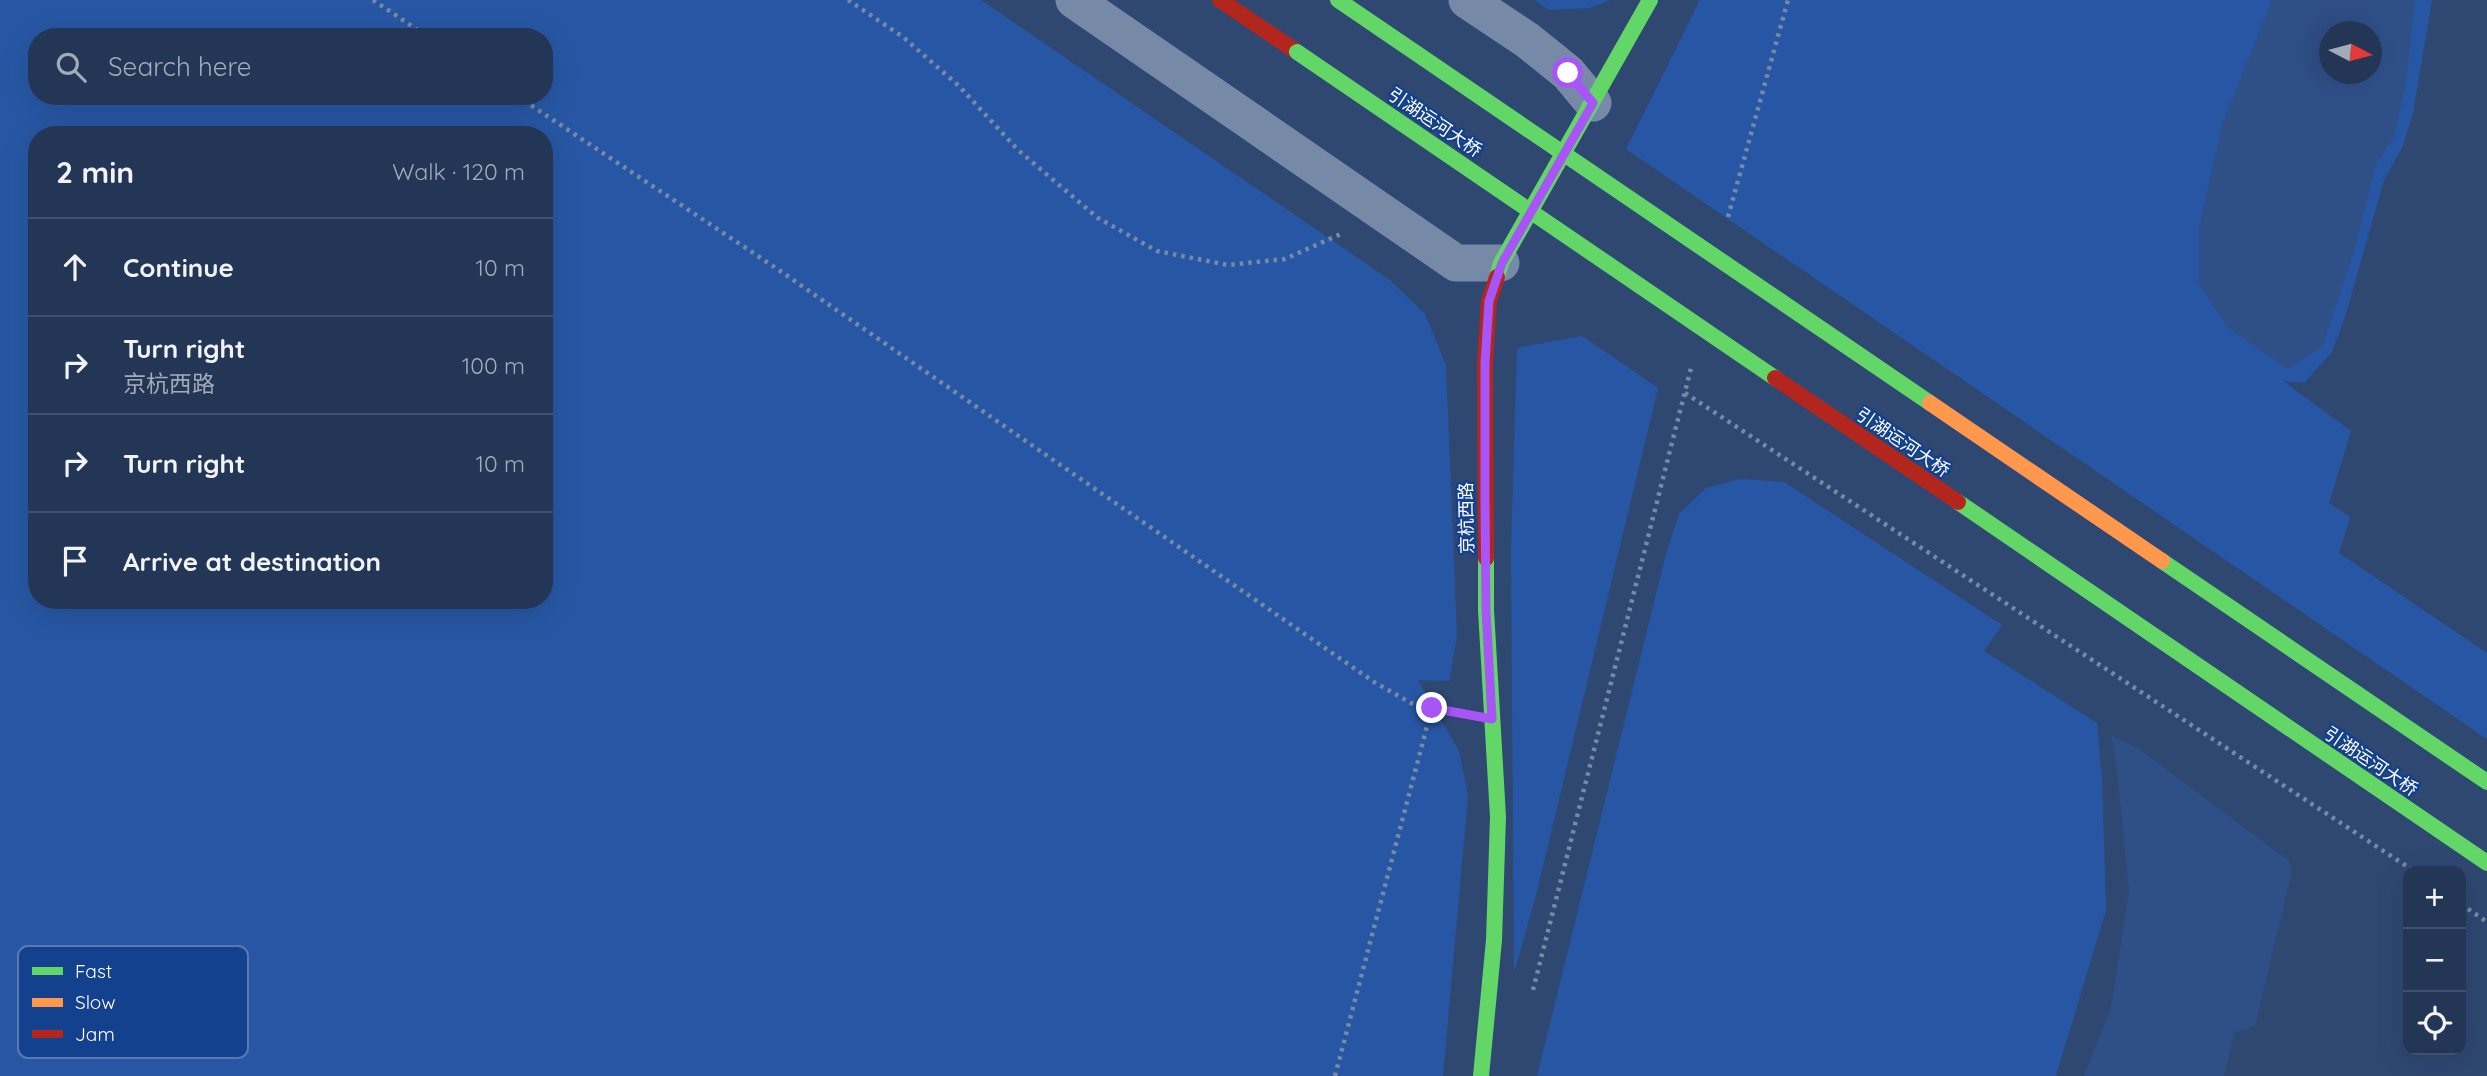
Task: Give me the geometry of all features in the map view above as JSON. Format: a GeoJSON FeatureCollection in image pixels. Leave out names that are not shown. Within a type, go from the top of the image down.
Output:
{"type":"FeatureCollection","features":[{"type":"Feature","properties":{"kind":"main road","name":"引湖运河大桥"},"geometry":{"type":"LineString","coordinates":[[1220,0],[2487,863]]}},
{"type":"Feature","properties":{"kind":"main road"},"geometry":{"type":"LineString","coordinates":[[1338,0],[2487,782]]}},
{"type":"Feature","properties":{"kind":"main road","name":"京杭西路"},"geometry":{"type":"LineString","coordinates":[[1481,1076],[1494,940],[1498,817],[1486,610],[1485,363],[1489,301],[1502,263],[1650,0]]}},
{"type":"Feature","properties":{"kind":"street"},"geometry":{"type":"LineString","coordinates":[[1074,0],[1456,263],[1502,263]]}},
{"type":"Feature","properties":{"kind":"street"},"geometry":{"type":"LineString","coordinates":[[1467,0],[1527,40],[1568,73],[1593,103]]}},
{"type":"Feature","properties":{"kind":"path"},"geometry":{"type":"LineString","coordinates":[[373,0],[415,28]]}},
{"type":"Feature","properties":{"kind":"path"},"geometry":{"type":"LineString","coordinates":[[848,0],[903,37],[960,86],[1018,150],[1098,218],[1157,251],[1228,265],[1285,259],[1345,232]]}},
{"type":"Feature","properties":{"kind":"path"},"geometry":{"type":"LineString","coordinates":[[1727,221],[1788,0]]}},
{"type":"Feature","properties":{"kind":"path"},"geometry":{"type":"LineString","coordinates":[[531,105],[773,266],[1374,682],[1411,703],[1492,719]]}},
{"type":"Feature","properties":{"kind":"path"},"geometry":{"type":"LineString","coordinates":[[1532,996],[1691,366]]}},
{"type":"Feature","properties":{"kind":"path"},"geometry":{"type":"LineString","coordinates":[[1685,393],[2406,866]]}},
{"type":"Feature","properties":{"kind":"path"},"geometry":{"type":"LineString","coordinates":[[1335,1076],[1432,708]]}},
{"type":"Feature","properties":{"kind":"path"},"geometry":{"type":"LineString","coordinates":[[2466,907],[2487,922]]}},
{"type":"Feature","properties":{"kind":"shaded area"},"geometry":{"type":"Polygon","coordinates":[[[0,0],[981,0],[1390,280],[1425,314],[1446,365],[1457,636],[1449,681],[1418,680],[1459,751],[1468,795],[1443,1076],[0,1076],[0,0]]]}},
{"type":"Feature","properties":{"kind":"shaded area"},"geometry":{"type":"Polygon","coordinates":[[[1535,0],[1611,0],[1589,8],[1549,10],[1535,0]]]}},
{"type":"Feature","properties":{"kind":"shaded area"},"geometry":{"type":"Polygon","coordinates":[[[1700,0],[2432,0],[2413,113],[2403,146],[2384,180],[2345,317],[2332,352],[2304,383],[2283,381],[2351,431],[2329,503],[2350,517],[2339,553],[2487,653],[2487,739],[1626,149],[1700,0]]]}},
{"type":"Feature","properties":{"kind":"shaded area"},"geometry":{"type":"Polygon","coordinates":[[[2272,0],[2415,0],[2406,82],[2394,137],[2376,164],[2354,252],[2322,347],[2288,369],[2227,327],[2199,284],[2199,227],[2223,122],[2272,0]]]}},
{"type":"Feature","properties":{"kind":"shaded area"},"geometry":{"type":"Polygon","coordinates":[[[1582,336],[1658,388],[1535,899],[1514,973],[1511,551],[1517,348],[1582,336]]]}},
{"type":"Feature","properties":{"kind":"shaded area"},"geometry":{"type":"Polygon","coordinates":[[[1741,479],[1784,482],[2002,625],[1984,651],[2097,723],[2102,780],[2106,910],[2056,1076],[1537,1076],[1666,554],[1679,514],[1706,488],[1741,479]]]}},
{"type":"Feature","properties":{"kind":"shaded area"},"geometry":{"type":"Polygon","coordinates":[[[2111,735],[2139,749],[2288,860],[2292,871],[2255,1026],[2234,1033],[2224,1076],[2084,1076],[2111,1008],[2129,891],[2111,735]]]}},
{"type":"Feature","properties":{"kind":"traffic: fast"},"geometry":{"type":"LineString","coordinates":[[1338,0],[1930,403]]}},
{"type":"Feature","properties":{"kind":"traffic: fast"},"geometry":{"type":"LineString","coordinates":[[1497,277],[1501,263],[1650,0]]}},
{"type":"Feature","properties":{"kind":"traffic: fast"},"geometry":{"type":"LineString","coordinates":[[1297,52],[1775,378]]}},
{"type":"Feature","properties":{"kind":"traffic: fast"},"geometry":{"type":"LineString","coordinates":[[1958,502],[2487,863]]}},
{"type":"Feature","properties":{"kind":"traffic: fast"},"geometry":{"type":"LineString","coordinates":[[1481,1076],[1494,940],[1498,817],[1486,610],[1486,558]]}},
{"type":"Feature","properties":{"kind":"traffic: fast"},"geometry":{"type":"LineString","coordinates":[[2162,561],[2487,782]]}},
{"type":"Feature","properties":{"kind":"traffic: jam"},"geometry":{"type":"LineString","coordinates":[[1220,0],[1297,52]]}},
{"type":"Feature","properties":{"kind":"traffic: jam"},"geometry":{"type":"LineString","coordinates":[[1486,558],[1485,363],[1489,301],[1497,277]]}},
{"type":"Feature","properties":{"kind":"traffic: jam"},"geometry":{"type":"LineString","coordinates":[[1775,378],[1958,502]]}},
{"type":"Feature","properties":{"kind":"traffic: slow"},"geometry":{"type":"LineString","coordinates":[[1930,403],[2162,561]]}},
{"type":"Feature","properties":{"kind":"route"},"geometry":{"type":"LineString","coordinates":[[1432,708],[1492,719],[1486,610],[1484,432],[1489,301],[1502,263],[1593,103],[1568,73]]}}]}
